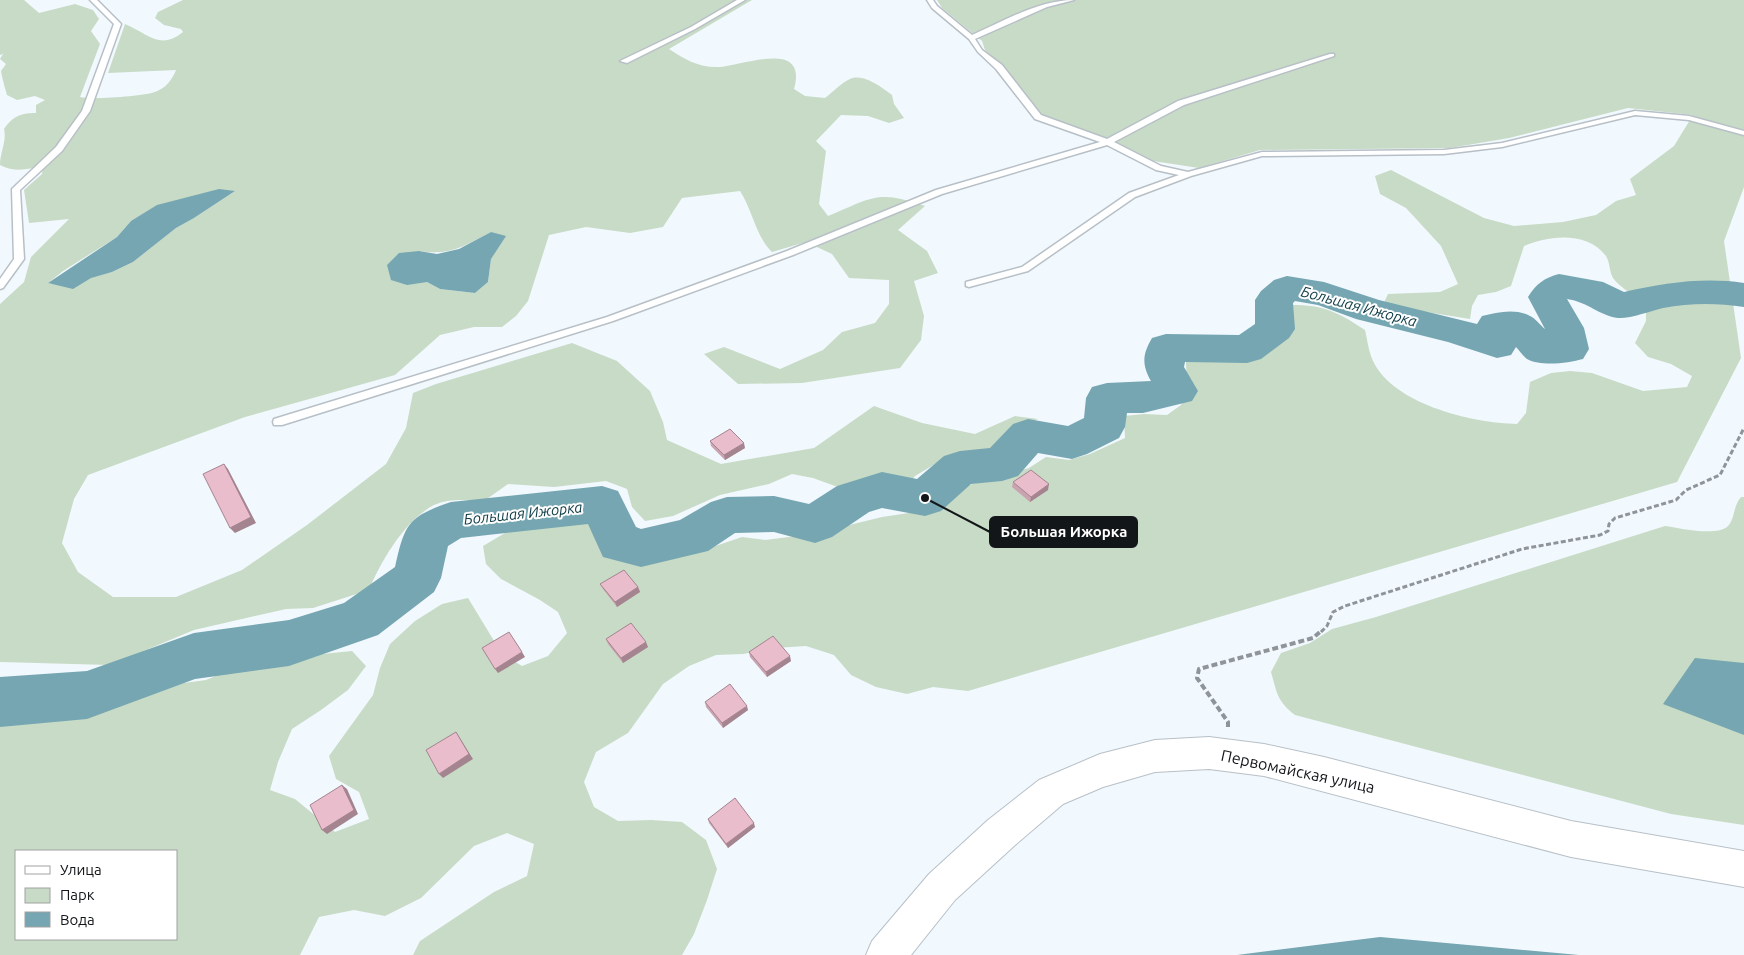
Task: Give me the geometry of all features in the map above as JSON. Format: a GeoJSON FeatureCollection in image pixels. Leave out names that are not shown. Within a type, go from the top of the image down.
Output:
{"type":"FeatureCollection","features":[{"type":"Feature","properties":{"kind":"street","name":"Первомайская улица"},"geometry":{"type":"LineString","coordinates":[[886,955],[942,887],[1001,833],[1052,792],[1100,771],[1155,756],[1210,752],[1264,760],[1571,838],[1744,869]]}},
{"type":"Feature","properties":{"kind":"lane"},"geometry":{"type":"LineString","coordinates":[[0,286],[19,259],[16,189],[59,148],[86,111],[118,24],[93,0]]}},
{"type":"Feature","properties":{"kind":"lane"},"geometry":{"type":"LineString","coordinates":[[624,61],[693,28],[742,0]]}},
{"type":"Feature","properties":{"kind":"lane"},"geometry":{"type":"LineString","coordinates":[[930,0],[934,7],[971,38],[980,51],[999,67],[1038,117],[1108,142],[1159,168],[1188,174]]}},
{"type":"Feature","properties":{"kind":"lane"},"geometry":{"type":"LineString","coordinates":[[971,38],[1045,6],[1071,0]]}},
{"type":"Feature","properties":{"kind":"lane"},"geometry":{"type":"LineString","coordinates":[[278,422],[610,319],[790,253],[939,192],[1108,142],[1181,103],[1332,55]]}},
{"type":"Feature","properties":{"kind":"lane"},"geometry":{"type":"LineString","coordinates":[[969,284],[1025,269],[1132,195],[1188,174],[1262,154],[1444,152],[1502,145],[1635,113],[1689,118],[1744,134]]}},
{"type":"Feature","properties":{"kind":"path"},"geometry":{"type":"LineString","coordinates":[[1228,755],[1230,737],[1228,722],[1197,678],[1199,669],[1313,638],[1327,626],[1333,612],[1345,606],[1522,549],[1600,535],[1608,531],[1609,524],[1615,518],[1676,500],[1686,490],[1720,475],[1744,428]]}},
{"type":"Feature","properties":{"kind":"green space"},"geometry":{"type":"Polygon","coordinates":[[[0,0],[24,0],[39,13],[75,4],[93,10],[99,19],[91,31],[100,44],[80,97],[95,98],[155,92],[168,83],[176,70],[108,73],[125,24],[160,40],[175,37],[183,32],[181,29],[164,25],[155,18],[158,12],[183,0],[752,0],[669,49],[681,57],[712,67],[772,58],[783,60],[792,64],[796,74],[794,89],[805,96],[825,98],[843,83],[855,78],[861,78],[878,85],[892,95],[894,104],[904,118],[889,123],[868,116],[841,115],[816,141],[826,151],[819,204],[828,216],[865,200],[875,198],[896,198],[925,206],[898,230],[927,251],[938,273],[914,281],[924,316],[921,340],[900,368],[802,383],[738,384],[704,354],[724,347],[780,369],[823,350],[842,332],[875,323],[889,304],[889,280],[849,278],[832,254],[806,242],[772,252],[758,231],[740,191],[682,198],[663,227],[630,233],[586,227],[549,235],[528,301],[516,316],[502,327],[474,327],[440,335],[395,375],[245,417],[88,475],[74,499],[62,543],[78,572],[113,597],[176,597],[242,570],[307,525],[386,464],[406,428],[413,393],[436,384],[572,343],[617,361],[650,391],[663,422],[667,440],[721,464],[814,448],[874,406],[922,423],[975,434],[1015,416],[1038,419],[1017,428],[990,453],[980,456],[956,454],[945,458],[915,476],[909,484],[835,486],[813,478],[792,474],[769,484],[720,495],[673,516],[645,521],[632,507],[627,489],[606,481],[554,487],[508,484],[484,501],[446,501],[434,505],[423,512],[395,542],[369,590],[313,608],[286,609],[194,630],[110,665],[0,662],[0,304],[24,282],[31,257],[69,219],[29,223],[24,190],[42,174],[43,166],[16,170],[0,165],[5,138],[4,129],[18,116],[36,113],[36,105],[45,100],[35,96],[17,100],[7,95],[1,71],[6,64],[0,59],[3,54],[0,55],[0,0]],[[235,191],[131,221],[117,237],[63,271],[48,283],[73,288],[91,277],[112,272],[133,262],[176,228],[235,191]],[[491,232],[457,249],[440,252],[419,251],[427,282],[440,289],[475,293],[488,282],[491,259],[491,232]]]}},
{"type":"Feature","properties":{"kind":"green space"},"geometry":{"type":"Polygon","coordinates":[[[937,0],[1744,0],[1744,187],[1724,241],[1741,358],[1677,482],[968,691],[933,687],[907,694],[876,687],[851,675],[834,655],[806,646],[774,648],[743,654],[716,655],[689,666],[663,684],[628,733],[596,752],[584,782],[594,807],[618,821],[651,820],[682,822],[706,840],[717,869],[694,934],[682,955],[413,955],[420,941],[494,892],[527,876],[534,844],[507,833],[474,846],[421,898],[385,916],[354,910],[319,917],[300,955],[0,955],[0,726],[21,717],[51,714],[145,696],[177,684],[206,680],[269,654],[293,657],[352,651],[366,666],[348,690],[292,729],[278,762],[270,790],[295,799],[335,832],[369,819],[359,792],[336,779],[329,756],[373,695],[380,668],[390,644],[415,621],[442,604],[468,598],[502,654],[522,666],[548,656],[567,633],[558,612],[501,579],[486,564],[483,546],[505,533],[555,523],[594,523],[600,542],[619,552],[644,558],[668,560],[742,537],[765,540],[813,534],[882,517],[929,510],[964,487],[1029,468],[1046,457],[1069,460],[1090,454],[1125,438],[1124,416],[1144,414],[1167,415],[1181,405],[1187,391],[1186,362],[1206,358],[1250,360],[1280,344],[1286,332],[1285,305],[1318,307],[1336,313],[1354,323],[1365,330],[1371,356],[1380,373],[1395,387],[1434,408],[1478,420],[1517,424],[1526,413],[1530,382],[1551,373],[1570,371],[1592,373],[1643,391],[1687,387],[1692,376],[1671,364],[1648,357],[1635,343],[1646,321],[1646,304],[1616,282],[1606,256],[1598,248],[1589,242],[1578,239],[1544,239],[1524,246],[1511,286],[1496,292],[1478,295],[1472,306],[1470,319],[1383,305],[1388,294],[1440,292],[1458,284],[1441,246],[1406,208],[1380,194],[1375,176],[1391,170],[1484,218],[1514,226],[1563,222],[1596,215],[1616,201],[1636,195],[1630,179],[1674,146],[1693,115],[1628,108],[1509,138],[1450,148],[1260,150],[1199,168],[1153,161],[1116,143],[1044,117],[1003,67],[985,50],[982,41],[942,8],[937,0]]]}},
{"type":"Feature","properties":{"kind":"green space"},"geometry":{"type":"Polygon","coordinates":[[[1741,497],[1744,497],[1744,825],[1671,814],[1295,715],[1284,705],[1278,696],[1271,672],[1281,653],[1310,643],[1332,629],[1376,617],[1665,526],[1698,531],[1723,529],[1732,520],[1741,497]]]}},
{"type":"Feature","properties":{"kind":"water"},"geometry":{"type":"Polygon","coordinates":[[[219,189],[235,191],[176,228],[133,262],[112,272],[91,278],[73,289],[48,283],[117,237],[131,221],[157,205],[219,189]]]}},
{"type":"Feature","properties":{"kind":"water"},"geometry":{"type":"Polygon","coordinates":[[[491,232],[506,236],[491,259],[488,282],[475,293],[440,289],[427,282],[407,285],[391,280],[387,265],[399,253],[419,251],[437,254],[459,249],[491,232]]]}},
{"type":"Feature","properties":{"kind":"water"},"geometry":{"type":"Polygon","coordinates":[[[1695,658],[1744,663],[1744,735],[1663,704],[1695,658]]]}},
{"type":"Feature","properties":{"kind":"water"},"geometry":{"type":"Polygon","coordinates":[[[1380,937],[1579,955],[1237,955],[1380,937]]]}},
{"type":"Feature","properties":{"kind":"building"},"geometry":{"type":"Polygon","coordinates":[[[730,429],[744,443],[724,455],[710,441],[730,429]]]}},
{"type":"Feature","properties":{"kind":"building"},"geometry":{"type":"Polygon","coordinates":[[[224,464],[251,517],[230,528],[203,474],[224,464]]]}},
{"type":"Feature","properties":{"kind":"building"},"geometry":{"type":"Polygon","coordinates":[[[1031,470],[1049,484],[1031,497],[1013,482],[1031,470]]]}},
{"type":"Feature","properties":{"kind":"building"},"geometry":{"type":"Polygon","coordinates":[[[624,570],[638,587],[615,602],[600,584],[624,570]]]}},
{"type":"Feature","properties":{"kind":"building"},"geometry":{"type":"Polygon","coordinates":[[[631,623],[646,642],[621,658],[606,639],[631,623]]]}},
{"type":"Feature","properties":{"kind":"building"},"geometry":{"type":"Polygon","coordinates":[[[509,632],[522,652],[495,669],[482,648],[509,632]]]}},
{"type":"Feature","properties":{"kind":"building"},"geometry":{"type":"Polygon","coordinates":[[[773,636],[790,656],[766,672],[749,652],[773,636]]]}},
{"type":"Feature","properties":{"kind":"building"},"geometry":{"type":"Polygon","coordinates":[[[730,684],[747,706],[722,723],[705,702],[730,684]]]}},
{"type":"Feature","properties":{"kind":"building"},"geometry":{"type":"Polygon","coordinates":[[[456,732],[469,754],[439,774],[426,750],[456,732]]]}},
{"type":"Feature","properties":{"kind":"building"},"geometry":{"type":"Polygon","coordinates":[[[342,785],[354,810],[322,830],[310,805],[342,785]]]}},
{"type":"Feature","properties":{"kind":"building"},"geometry":{"type":"Polygon","coordinates":[[[735,798],[754,823],[726,844],[708,819],[735,798]]]}},
{"type":"Feature","properties":{"kind":"waterway","name":"Большая Ижорка"},"geometry":{"type":"LineString","coordinates":[[0,702],[87,695],[194,656],[289,643],[360,620],[417,578],[426,536],[451,521],[602,504],[620,543],[641,548],[691,537],[727,515],[774,514],[815,524],[853,499],[882,490],[925,498],[960,468],[1002,464],[1028,435],[1072,443],[1104,427],[1107,398],[1143,398],[1177,391],[1164,367],[1166,348],[1247,349],[1275,329],[1274,300],[1287,288],[1324,294],[1370,310],[1459,332],[1497,345],[1496,325],[1517,325],[1541,349],[1569,349],[1564,328],[1547,297],[1559,286],[1590,290],[1619,306],[1681,293],[1728,292],[1744,295]]}},
{"type":"Feature","properties":{"kind":"place","name":"Большая Ижорка"},"geometry":{"type":"Point","coordinates":[925,498]}}]}
